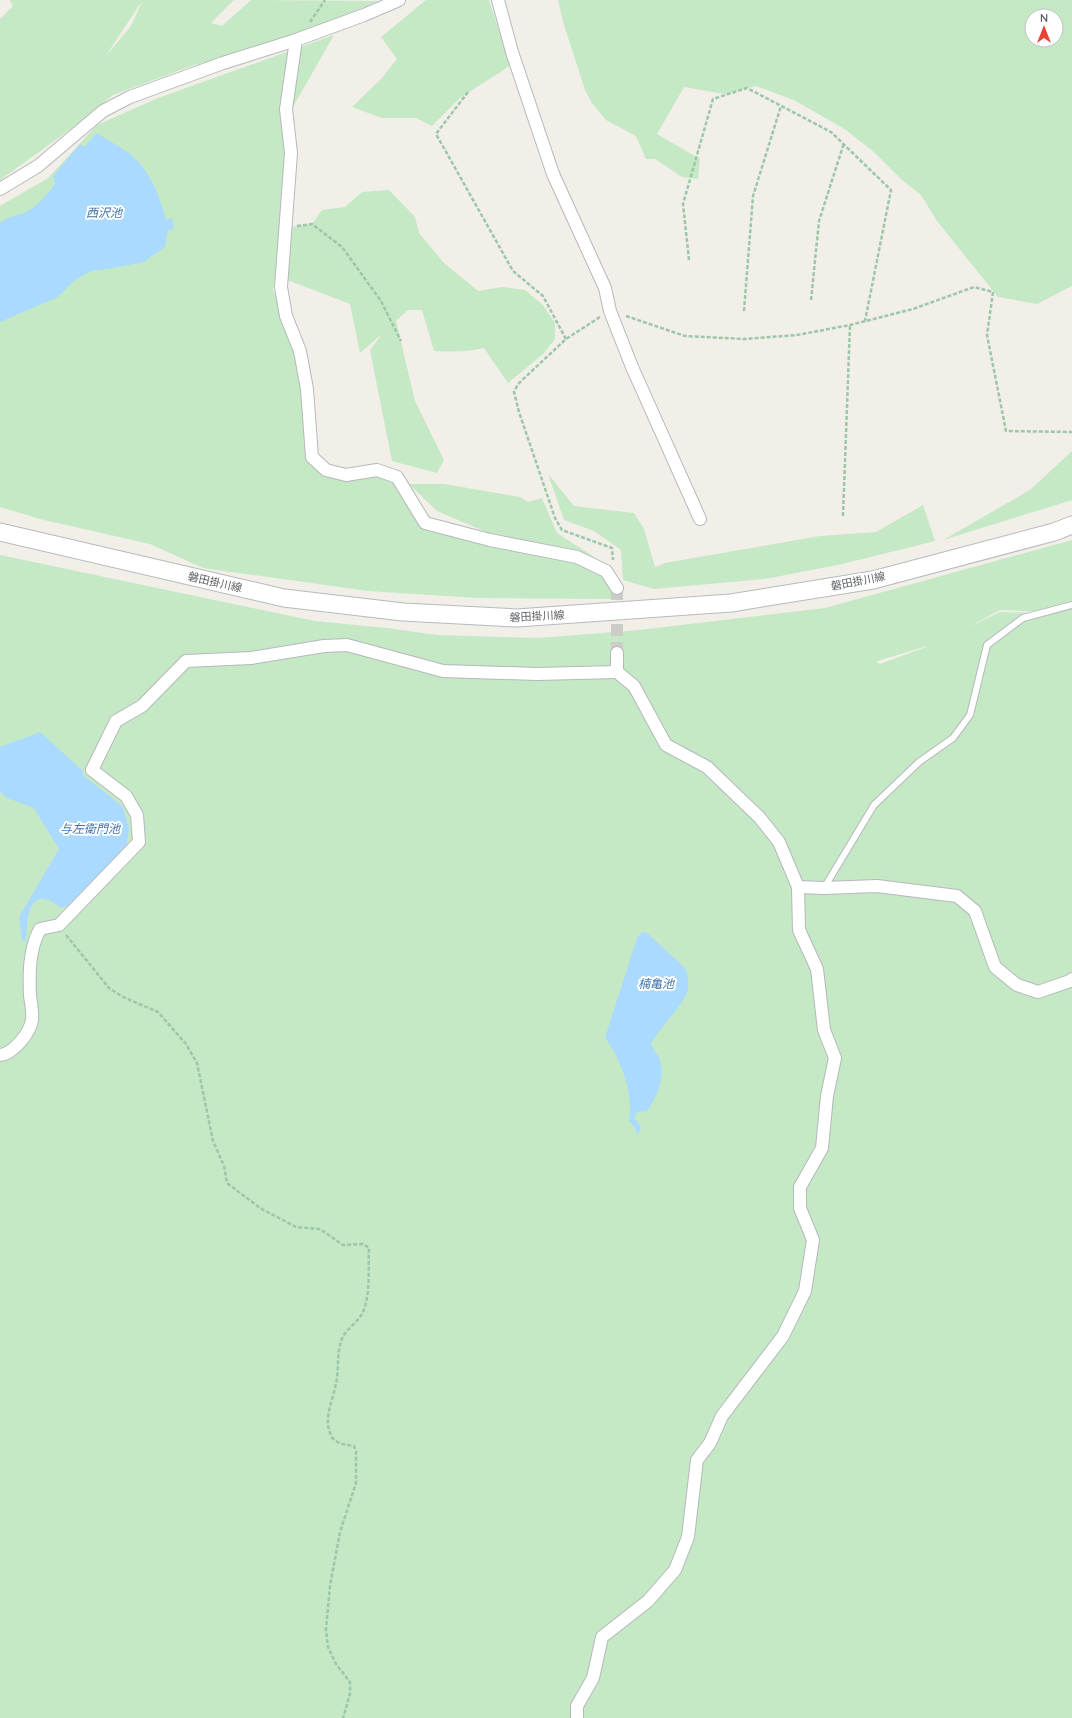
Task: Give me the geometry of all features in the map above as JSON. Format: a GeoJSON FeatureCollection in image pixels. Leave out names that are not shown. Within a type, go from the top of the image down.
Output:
{"type":"FeatureCollection","features":[{"type":"Feature","properties":{"kind":"main road","name":"磐田掛川線"},"geometry":{"type":"LineString","coordinates":[[0,532],[284,598],[403,612],[517,618],[731,603],[873,580],[1054,532],[1072,525]]}},
{"type":"Feature","properties":{"kind":"street"},"geometry":{"type":"LineString","coordinates":[[0,189],[38,166],[103,111],[130,96],[223,63],[296,40],[380,4],[399,0]]}},
{"type":"Feature","properties":{"kind":"street"},"geometry":{"type":"LineString","coordinates":[[498,0],[512,52],[553,174],[605,288],[610,311],[632,367],[700,519]]}},
{"type":"Feature","properties":{"kind":"street"},"geometry":{"type":"LineString","coordinates":[[296,40],[286,109],[291,153],[282,287],[286,316],[300,350],[307,389],[312,457],[326,470],[346,475],[377,470],[396,477],[425,523],[490,540],[577,557],[606,571],[616,586]]}},
{"type":"Feature","properties":{"kind":"street"},"geometry":{"type":"LineString","coordinates":[[0,1055],[5,1054],[24,1038],[32,1021],[29,979],[33,941],[40,929],[59,925],[139,842],[137,815],[126,796],[92,770],[116,721],[142,706],[186,661],[251,658],[324,646],[347,645],[444,671],[530,674],[617,672],[634,686],[666,746],[707,767],[760,818],[779,842],[798,887],[799,930],[817,968],[824,1030],[835,1058],[827,1096],[822,1148],[800,1187],[800,1208],[813,1240],[805,1291],[782,1336],[722,1416],[710,1443],[697,1460],[688,1537],[675,1570],[648,1601],[602,1637],[593,1678],[577,1706],[577,1718]]}},
{"type":"Feature","properties":{"kind":"street"},"geometry":{"type":"LineString","coordinates":[[617,653],[617,672]]}},
{"type":"Feature","properties":{"kind":"street"},"geometry":{"type":"LineString","coordinates":[[798,887],[824,888],[876,886],[957,896],[975,911],[995,967],[1016,985],[1038,992],[1051,989],[1072,979]]}},
{"type":"Feature","properties":{"kind":"lane"},"geometry":{"type":"LineString","coordinates":[[824,888],[874,805],[919,762],[953,738],[970,715],[987,645],[1023,618],[1072,605]]}},
{"type":"Feature","properties":{"kind":"path"},"geometry":{"type":"LineString","coordinates":[[689,260],[683,204],[713,99],[747,88],[831,132],[844,143],[890,190],[865,321]]}},
{"type":"Feature","properties":{"kind":"path"},"geometry":{"type":"LineString","coordinates":[[468,92],[436,134],[513,271],[543,296],[566,339]]}},
{"type":"Feature","properties":{"kind":"path"},"geometry":{"type":"LineString","coordinates":[[744,311],[753,196],[781,106]]}},
{"type":"Feature","properties":{"kind":"path"},"geometry":{"type":"LineString","coordinates":[[811,300],[819,221],[844,143]]}},
{"type":"Feature","properties":{"kind":"path"},"geometry":{"type":"LineString","coordinates":[[285,228],[312,224],[342,247],[381,300],[400,341]]}},
{"type":"Feature","properties":{"kind":"path"},"geometry":{"type":"LineString","coordinates":[[616,586],[612,548],[562,530],[555,518],[519,412],[514,392],[518,384],[566,339],[610,311],[685,336],[744,339],[797,335],[850,325],[913,310],[974,287],[994,292],[987,335],[1006,431],[1072,432]]}},
{"type":"Feature","properties":{"kind":"path"},"geometry":{"type":"LineString","coordinates":[[843,516],[850,325]]}},
{"type":"Feature","properties":{"kind":"path"},"geometry":{"type":"LineString","coordinates":[[59,925],[109,988],[123,997],[158,1012],[186,1044],[197,1063],[213,1141],[224,1166],[227,1183],[260,1208],[296,1227],[320,1229],[343,1244],[363,1244],[369,1248],[367,1296],[363,1313],[344,1334],[338,1350],[337,1382],[328,1414],[329,1430],[333,1439],[339,1443],[354,1446],[356,1451],[356,1483],[340,1532],[330,1586],[326,1629],[328,1647],[336,1664],[350,1682],[350,1694],[342,1718]]}},
{"type":"Feature","properties":{"kind":"green space"},"geometry":{"type":"Polygon","coordinates":[[[10,0],[234,0],[211,23],[222,26],[251,0],[379,1],[252,53],[194,65],[113,95],[79,123],[0,180],[0,19],[13,6],[10,0]],[[141,4],[105,57],[131,26],[141,4]]]}},
{"type":"Feature","properties":{"kind":"green space"},"geometry":{"type":"Polygon","coordinates":[[[426,0],[489,0],[503,43],[516,62],[460,98],[432,126],[416,118],[382,118],[352,107],[382,78],[397,59],[381,37],[426,0]]]}},
{"type":"Feature","properties":{"kind":"green space"},"geometry":{"type":"Polygon","coordinates":[[[558,0],[1072,0],[1072,286],[1037,304],[998,297],[937,221],[921,195],[901,179],[874,152],[846,130],[794,100],[756,86],[724,94],[684,87],[657,134],[700,159],[698,179],[682,177],[655,159],[646,159],[636,136],[606,120],[592,103],[585,90],[564,25],[558,0]]]}},
{"type":"Feature","properties":{"kind":"green space"},"geometry":{"type":"Polygon","coordinates":[[[334,35],[290,112],[285,228],[312,224],[322,210],[345,207],[362,192],[389,190],[415,217],[419,233],[444,263],[478,291],[502,287],[525,290],[543,305],[555,323],[555,339],[543,354],[508,383],[484,348],[447,352],[434,351],[422,310],[408,310],[396,321],[415,401],[444,460],[437,473],[392,461],[370,350],[382,334],[360,353],[350,304],[282,278],[284,232],[273,290],[300,351],[312,457],[337,473],[397,477],[425,523],[606,571],[619,599],[477,598],[368,591],[203,568],[150,544],[40,519],[0,507],[0,206],[48,178],[97,125],[158,98],[334,35]]]}},
{"type":"Feature","properties":{"kind":"green space"},"geometry":{"type":"Polygon","coordinates":[[[1072,451],[1072,500],[943,540],[1030,490],[1072,451]]]}},
{"type":"Feature","properties":{"kind":"green space"},"geometry":{"type":"Polygon","coordinates":[[[548,474],[574,506],[634,513],[644,529],[655,567],[665,563],[820,536],[876,532],[923,505],[935,541],[842,564],[765,579],[654,589],[623,580],[621,550],[594,531],[564,520],[548,474]]]}},
{"type":"Feature","properties":{"kind":"green space"},"geometry":{"type":"Polygon","coordinates":[[[409,484],[444,484],[520,497],[528,502],[542,498],[557,533],[594,557],[498,537],[437,511],[409,484]]]}},
{"type":"Feature","properties":{"kind":"green space"},"geometry":{"type":"Polygon","coordinates":[[[1072,540],[1072,1718],[0,1718],[0,555],[315,621],[387,628],[437,635],[538,638],[639,630],[825,608],[1072,540]],[[1000,610],[967,628],[1000,612],[1045,612],[1000,610]],[[934,644],[877,661],[877,662],[880,664],[934,644]]]}},
{"type":"Feature","properties":{"kind":"water","name":"西沢池"},"geometry":{"type":"Polygon","coordinates":[[[97,133],[129,153],[143,167],[153,183],[166,220],[172,218],[174,229],[168,230],[165,247],[144,262],[91,271],[74,281],[58,297],[0,322],[0,223],[8,218],[24,213],[37,205],[55,184],[53,176],[80,144],[84,147],[97,133]]]}},
{"type":"Feature","properties":{"kind":"water","name":"与左衛門池"},"geometry":{"type":"Polygon","coordinates":[[[40,732],[82,770],[83,775],[122,806],[129,827],[127,845],[119,862],[78,902],[61,908],[53,902],[47,900],[40,899],[35,902],[29,913],[26,941],[22,940],[19,917],[59,849],[34,808],[7,798],[0,792],[0,747],[40,732]]]}},
{"type":"Feature","properties":{"kind":"water","name":"楠亀池"},"geometry":{"type":"Polygon","coordinates":[[[646,932],[686,969],[688,986],[683,1001],[651,1044],[660,1061],[661,1081],[657,1094],[647,1111],[637,1112],[634,1118],[641,1127],[640,1131],[636,1134],[635,1127],[629,1121],[630,1100],[625,1077],[611,1046],[605,1038],[637,938],[641,933],[646,932]]]}},
{"type":"Feature","properties":{"kind":"tunnel"},"geometry":{"type":"LineString","coordinates":[[617,588],[617,653]]}}]}
